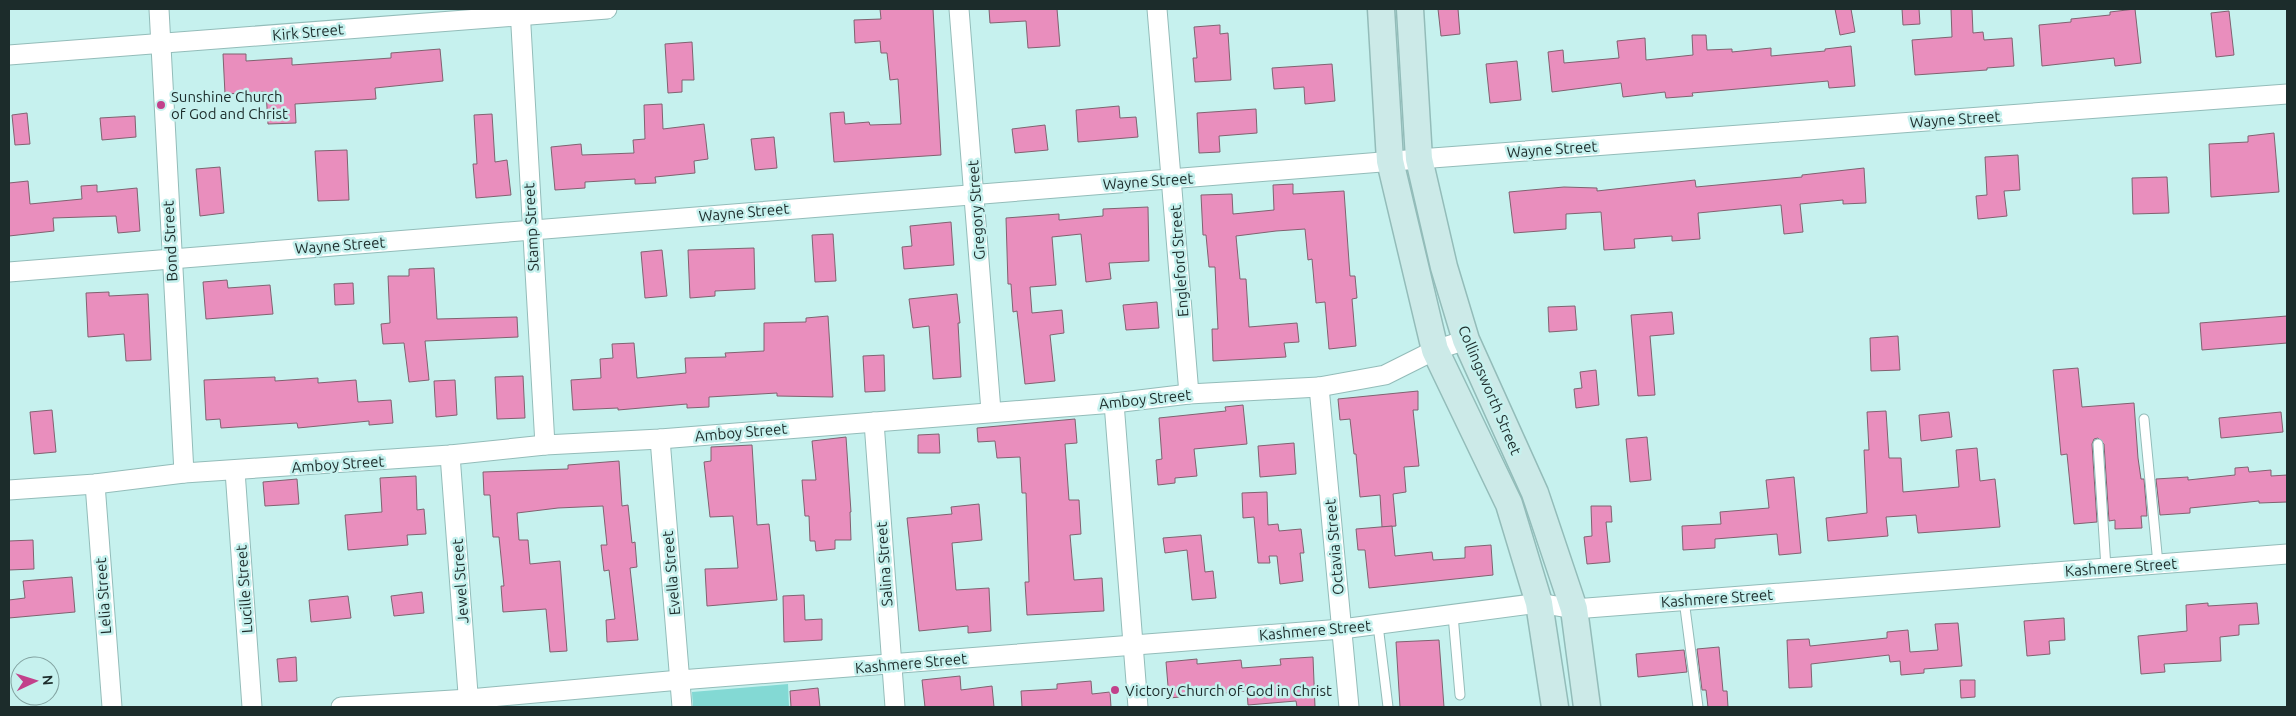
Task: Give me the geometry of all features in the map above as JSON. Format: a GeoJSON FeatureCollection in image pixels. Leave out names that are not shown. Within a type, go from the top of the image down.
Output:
{"type":"FeatureCollection","features":[{"type":"Feature","properties":{"kind":"main road","name":"Collingsworth Street"},"geometry":{"type":"LineString","coordinates":[[1381,9],[1390,161],[1435,350],[1509,504],[1539,603],[1555,707]]}},
{"type":"Feature","properties":{"kind":"main road","name":"Collingsworth Street"},"geometry":{"type":"LineString","coordinates":[[1410,9],[1419,158],[1444,266],[1466,340],[1535,493],[1574,609],[1587,707]]}},
{"type":"Feature","properties":{"kind":"street","name":"Bond Street"},"geometry":{"type":"LineString","coordinates":[[159,9],[184,474]]}},
{"type":"Feature","properties":{"kind":"street","name":"Kirk Street"},"geometry":{"type":"LineString","coordinates":[[9,55],[161,44],[520,12],[607,9]]}},
{"type":"Feature","properties":{"kind":"street","name":"Gregory Street"},"geometry":{"type":"LineString","coordinates":[[959,9],[991,411]]}},
{"type":"Feature","properties":{"kind":"street","name":"Engleford Street"},"geometry":{"type":"LineString","coordinates":[[1157,9],[1189,394]]}},
{"type":"Feature","properties":{"kind":"street","name":"Stamp Street"},"geometry":{"type":"LineString","coordinates":[[520,12],[531,230],[545,445]]}},
{"type":"Feature","properties":{"kind":"street","name":"Wayne Street"},"geometry":{"type":"LineString","coordinates":[[9,272],[171,257],[531,230],[1419,158],[2287,94]]}},
{"type":"Feature","properties":{"kind":"street","name":"Amboy Street"},"geometry":{"type":"LineString","coordinates":[[9,490],[95,484],[184,474],[235,472],[450,455],[545,445],[660,439],[991,411],[1114,403],[1189,394],[1319,387],[1385,375],[1435,350],[1466,340]]}},
{"type":"Feature","properties":{"kind":"street","name":"Octavia Street"},"geometry":{"type":"LineString","coordinates":[[1319,387],[1349,707]]}},
{"type":"Feature","properties":{"kind":"street"},"geometry":{"type":"LineString","coordinates":[[1114,403],[1138,707]]}},
{"type":"Feature","properties":{"kind":"street","name":"Salina Street"},"geometry":{"type":"LineString","coordinates":[[874,422],[895,707]]}},
{"type":"Feature","properties":{"kind":"street","name":"Evella Street"},"geometry":{"type":"LineString","coordinates":[[660,439],[682,707]]}},
{"type":"Feature","properties":{"kind":"street","name":"Jewel Street"},"geometry":{"type":"LineString","coordinates":[[450,455],[469,703]]}},
{"type":"Feature","properties":{"kind":"street","name":"Lucille Street"},"geometry":{"type":"LineString","coordinates":[[235,472],[252,707]]}},
{"type":"Feature","properties":{"kind":"street","name":"Lelia Street"},"geometry":{"type":"LineString","coordinates":[[95,484],[112,707]]}},
{"type":"Feature","properties":{"kind":"street","name":"Kashmere Street"},"geometry":{"type":"LineString","coordinates":[[341,707],[469,703],[680,680],[1342,629],[1539,603],[1574,609],[2287,554]]}},
{"type":"Feature","properties":{"kind":"lane"},"geometry":{"type":"LineString","coordinates":[[2144,419],[2158,564]]}},
{"type":"Feature","properties":{"kind":"lane"},"geometry":{"type":"LineString","coordinates":[[2098,444],[2106,568]]}},
{"type":"Feature","properties":{"kind":"lane"},"geometry":{"type":"LineString","coordinates":[[1684,600],[1698,707]]}},
{"type":"Feature","properties":{"kind":"lane"},"geometry":{"type":"LineString","coordinates":[[1453,615],[1460,695]]}},
{"type":"Feature","properties":{"kind":"lane"},"geometry":{"type":"LineString","coordinates":[[1378,625],[1388,707]]}},
{"type":"Feature","properties":{"kind":"shaded area"},"geometry":{"type":"Polygon","coordinates":[[[788,684],[789,707],[693,707],[692,692],[788,684]]]}},
{"type":"Feature","properties":{"kind":"building"},"geometry":{"type":"Polygon","coordinates":[[[880,9],[933,9],[941,155],[834,162],[830,113],[844,112],[845,124],[869,122],[870,125],[901,124],[898,79],[890,80],[887,53],[881,53],[880,41],[855,43],[854,20],[881,19],[880,9]]]}},
{"type":"Feature","properties":{"kind":"building"},"geometry":{"type":"Polygon","coordinates":[[[989,9],[1057,9],[1060,46],[1028,48],[1026,21],[990,23],[989,9]]]}},
{"type":"Feature","properties":{"kind":"building"},"geometry":{"type":"Polygon","coordinates":[[[1438,9],[1458,9],[1460,34],[1441,36],[1438,9]]]}},
{"type":"Feature","properties":{"kind":"building"},"geometry":{"type":"Polygon","coordinates":[[[1835,9],[1851,9],[1855,32],[1840,35],[1835,9]]]}},
{"type":"Feature","properties":{"kind":"building"},"geometry":{"type":"Polygon","coordinates":[[[1902,9],[1919,9],[1920,24],[1903,25],[1902,9]]]}},
{"type":"Feature","properties":{"kind":"building"},"geometry":{"type":"Polygon","coordinates":[[[1951,9],[1972,9],[1973,33],[1983,32],[1984,40],[2012,38],[2014,66],[1987,68],[1987,70],[1915,75],[1912,40],[1952,37],[1951,9]]]}},
{"type":"Feature","properties":{"kind":"building"},"geometry":{"type":"Polygon","coordinates":[[[2135,9],[2141,63],[2115,66],[2114,58],[2042,66],[2039,25],[2071,22],[2071,19],[2110,15],[2110,12],[2135,9]]]}},
{"type":"Feature","properties":{"kind":"building"},"geometry":{"type":"Polygon","coordinates":[[[2229,11],[2234,55],[2216,57],[2211,13],[2229,11]]]}},
{"type":"Feature","properties":{"kind":"building"},"geometry":{"type":"Polygon","coordinates":[[[1220,25],[1220,34],[1228,33],[1231,80],[1195,82],[1193,58],[1197,58],[1194,27],[1220,25]]]}},
{"type":"Feature","properties":{"kind":"building"},"geometry":{"type":"Polygon","coordinates":[[[1692,35],[1706,35],[1707,50],[1732,49],[1732,52],[1771,48],[1771,56],[1825,51],[1825,49],[1851,46],[1855,86],[1829,88],[1828,81],[1692,93],[1693,96],[1666,98],[1665,92],[1623,97],[1621,83],[1552,92],[1548,52],[1563,50],[1564,63],[1619,58],[1617,41],[1645,38],[1646,60],[1693,55],[1692,35]]]}},
{"type":"Feature","properties":{"kind":"building"},"geometry":{"type":"Polygon","coordinates":[[[692,42],[694,80],[682,80],[682,92],[668,93],[665,44],[692,42]]]}},
{"type":"Feature","properties":{"kind":"building"},"geometry":{"type":"Polygon","coordinates":[[[440,49],[443,81],[375,88],[376,99],[295,104],[296,123],[268,124],[266,92],[225,94],[223,54],[246,54],[246,61],[292,58],[292,65],[391,58],[391,53],[440,49]]]}},
{"type":"Feature","properties":{"kind":"building"},"geometry":{"type":"Polygon","coordinates":[[[1517,61],[1521,100],[1490,103],[1486,64],[1517,61]]]}},
{"type":"Feature","properties":{"kind":"building"},"geometry":{"type":"Polygon","coordinates":[[[1332,64],[1335,101],[1305,104],[1304,87],[1274,89],[1272,68],[1332,64]]]}},
{"type":"Feature","properties":{"kind":"building"},"geometry":{"type":"Polygon","coordinates":[[[662,104],[663,129],[704,124],[708,159],[694,161],[695,173],[655,177],[656,183],[635,184],[635,179],[585,182],[585,188],[555,190],[551,147],[581,144],[582,155],[634,153],[633,140],[645,139],[644,105],[662,104]]]}},
{"type":"Feature","properties":{"kind":"building"},"geometry":{"type":"Polygon","coordinates":[[[1119,106],[1120,118],[1136,117],[1138,137],[1078,142],[1076,110],[1119,106]]]}},
{"type":"Feature","properties":{"kind":"building"},"geometry":{"type":"Polygon","coordinates":[[[1256,109],[1257,133],[1219,136],[1220,152],[1199,153],[1197,113],[1256,109]]]}},
{"type":"Feature","properties":{"kind":"building"},"geometry":{"type":"Polygon","coordinates":[[[27,113],[30,144],[15,145],[12,115],[27,113]]]}},
{"type":"Feature","properties":{"kind":"building"},"geometry":{"type":"Polygon","coordinates":[[[492,114],[495,162],[507,160],[511,195],[476,198],[473,164],[477,164],[474,115],[492,114]]]}},
{"type":"Feature","properties":{"kind":"building"},"geometry":{"type":"Polygon","coordinates":[[[135,116],[136,137],[102,140],[100,118],[135,116]]]}},
{"type":"Feature","properties":{"kind":"building"},"geometry":{"type":"Polygon","coordinates":[[[1045,125],[1048,150],[1015,153],[1012,129],[1045,125]]]}},
{"type":"Feature","properties":{"kind":"building"},"geometry":{"type":"Polygon","coordinates":[[[2274,133],[2279,192],[2211,197],[2209,144],[2248,142],[2248,136],[2274,133]]]}},
{"type":"Feature","properties":{"kind":"building"},"geometry":{"type":"Polygon","coordinates":[[[774,137],[777,168],[755,170],[751,139],[774,137]]]}},
{"type":"Feature","properties":{"kind":"building"},"geometry":{"type":"Polygon","coordinates":[[[347,150],[349,200],[318,201],[315,151],[347,150]]]}},
{"type":"Feature","properties":{"kind":"building"},"geometry":{"type":"Polygon","coordinates":[[[2018,155],[2020,190],[2004,191],[2007,216],[1978,219],[1976,196],[1987,195],[1985,157],[2018,155]]]}},
{"type":"Feature","properties":{"kind":"building"},"geometry":{"type":"Polygon","coordinates":[[[220,167],[224,213],[200,216],[196,169],[220,167]]]}},
{"type":"Feature","properties":{"kind":"building"},"geometry":{"type":"Polygon","coordinates":[[[1864,168],[1866,203],[1843,204],[1843,200],[1800,204],[1803,232],[1784,234],[1781,205],[1698,213],[1700,239],[1672,241],[1672,236],[1634,239],[1635,248],[1604,250],[1601,212],[1566,214],[1566,229],[1514,233],[1509,192],[1564,187],[1597,188],[1597,191],[1695,180],[1696,187],[1802,177],[1802,175],[1864,168]]]}},
{"type":"Feature","properties":{"kind":"building"},"geometry":{"type":"Polygon","coordinates":[[[2167,177],[2169,213],[2133,214],[2132,178],[2167,177]]]}},
{"type":"Feature","properties":{"kind":"building"},"geometry":{"type":"Polygon","coordinates":[[[28,181],[30,204],[82,199],[81,186],[97,185],[97,192],[137,188],[140,231],[118,233],[116,216],[53,218],[54,231],[9,236],[9,183],[28,181]]]}},
{"type":"Feature","properties":{"kind":"building"},"geometry":{"type":"Polygon","coordinates":[[[1293,184],[1293,194],[1344,191],[1350,276],[1355,276],[1357,298],[1352,299],[1356,346],[1329,349],[1325,302],[1316,303],[1312,259],[1308,260],[1305,229],[1276,231],[1236,236],[1240,279],[1246,279],[1249,327],[1297,323],[1299,342],[1284,343],[1286,357],[1213,361],[1212,329],[1218,329],[1215,267],[1209,267],[1206,235],[1203,235],[1201,195],[1232,194],[1233,214],[1274,210],[1273,185],[1293,184]]]}},
{"type":"Feature","properties":{"kind":"building"},"geometry":{"type":"Polygon","coordinates":[[[1148,207],[1149,261],[1109,263],[1111,279],[1086,282],[1081,234],[1052,237],[1056,285],[1030,287],[1032,313],[1062,310],[1064,333],[1050,335],[1055,381],[1025,384],[1017,311],[1013,312],[1011,284],[1008,284],[1006,218],[1059,214],[1059,220],[1103,216],[1103,209],[1148,207]]]}},
{"type":"Feature","properties":{"kind":"building"},"geometry":{"type":"Polygon","coordinates":[[[951,222],[954,265],[904,269],[902,247],[912,246],[910,226],[951,222]]]}},
{"type":"Feature","properties":{"kind":"building"},"geometry":{"type":"Polygon","coordinates":[[[833,234],[836,281],[815,282],[812,235],[833,234]]]}},
{"type":"Feature","properties":{"kind":"building"},"geometry":{"type":"Polygon","coordinates":[[[754,248],[755,289],[715,291],[715,296],[690,298],[688,250],[754,248]]]}},
{"type":"Feature","properties":{"kind":"building"},"geometry":{"type":"Polygon","coordinates":[[[662,250],[667,296],[645,298],[641,252],[662,250]]]}},
{"type":"Feature","properties":{"kind":"building"},"geometry":{"type":"Polygon","coordinates":[[[434,268],[437,319],[517,317],[518,337],[425,341],[429,380],[409,382],[404,343],[383,344],[381,324],[390,323],[388,276],[409,276],[409,269],[434,268]]]}},
{"type":"Feature","properties":{"kind":"building"},"geometry":{"type":"Polygon","coordinates":[[[227,280],[228,288],[270,285],[273,314],[206,319],[203,282],[227,280]]]}},
{"type":"Feature","properties":{"kind":"building"},"geometry":{"type":"Polygon","coordinates":[[[353,283],[354,304],[335,305],[334,284],[353,283]]]}},
{"type":"Feature","properties":{"kind":"building"},"geometry":{"type":"Polygon","coordinates":[[[109,292],[109,296],[148,294],[151,360],[126,361],[124,334],[88,337],[86,293],[109,292]]]}},
{"type":"Feature","properties":{"kind":"building"},"geometry":{"type":"Polygon","coordinates":[[[957,294],[960,323],[958,323],[961,377],[933,379],[929,326],[913,328],[909,299],[957,294]]]}},
{"type":"Feature","properties":{"kind":"building"},"geometry":{"type":"Polygon","coordinates":[[[1157,302],[1159,328],[1126,330],[1123,305],[1157,302]]]}},
{"type":"Feature","properties":{"kind":"building"},"geometry":{"type":"Polygon","coordinates":[[[1575,306],[1577,330],[1549,332],[1548,307],[1575,306]]]}},
{"type":"Feature","properties":{"kind":"building"},"geometry":{"type":"Polygon","coordinates":[[[1672,312],[1674,334],[1650,336],[1655,395],[1638,396],[1631,315],[1672,312]]]}},
{"type":"Feature","properties":{"kind":"building"},"geometry":{"type":"Polygon","coordinates":[[[828,316],[833,397],[777,396],[777,393],[709,397],[709,407],[687,408],[687,404],[618,410],[618,408],[573,410],[571,380],[601,378],[600,359],[613,358],[612,344],[634,343],[637,378],[686,373],[685,358],[726,357],[725,353],[764,351],[764,323],[806,322],[806,318],[828,316]]]}},
{"type":"Feature","properties":{"kind":"building"},"geometry":{"type":"Polygon","coordinates":[[[2287,316],[2287,343],[2202,350],[2200,323],[2287,316]]]}},
{"type":"Feature","properties":{"kind":"building"},"geometry":{"type":"Polygon","coordinates":[[[1898,336],[1900,370],[1871,371],[1870,338],[1898,336]]]}},
{"type":"Feature","properties":{"kind":"building"},"geometry":{"type":"Polygon","coordinates":[[[884,355],[885,391],[865,392],[863,356],[884,355]]]}},
{"type":"Feature","properties":{"kind":"building"},"geometry":{"type":"Polygon","coordinates":[[[2078,368],[2082,407],[2134,403],[2138,458],[2141,479],[2144,479],[2147,516],[2141,516],[2142,528],[2115,529],[2115,520],[2109,521],[2104,444],[2098,438],[2094,439],[2092,444],[2097,522],[2074,524],[2067,454],[2061,455],[2053,370],[2078,368]]]}},
{"type":"Feature","properties":{"kind":"building"},"geometry":{"type":"Polygon","coordinates":[[[1596,370],[1599,405],[1576,408],[1574,389],[1582,388],[1580,372],[1596,370]]]}},
{"type":"Feature","properties":{"kind":"building"},"geometry":{"type":"Polygon","coordinates":[[[523,376],[525,418],[497,419],[495,377],[523,376]]]}},
{"type":"Feature","properties":{"kind":"building"},"geometry":{"type":"Polygon","coordinates":[[[275,377],[275,381],[318,378],[318,383],[356,380],[358,402],[391,400],[393,423],[369,425],[369,421],[298,428],[297,423],[221,428],[220,419],[206,420],[204,380],[275,377]]]}},
{"type":"Feature","properties":{"kind":"building"},"geometry":{"type":"Polygon","coordinates":[[[455,380],[457,415],[436,417],[434,381],[455,380]]]}},
{"type":"Feature","properties":{"kind":"building"},"geometry":{"type":"Polygon","coordinates":[[[1418,391],[1418,410],[1413,410],[1419,466],[1404,467],[1406,492],[1393,494],[1396,526],[1382,527],[1380,495],[1360,497],[1356,454],[1354,454],[1350,419],[1340,420],[1338,399],[1418,391]]]}},
{"type":"Feature","properties":{"kind":"building"},"geometry":{"type":"Polygon","coordinates":[[[1243,405],[1247,444],[1194,449],[1197,476],[1175,478],[1175,483],[1158,485],[1156,460],[1162,459],[1159,418],[1226,411],[1225,407],[1243,405]]]}},
{"type":"Feature","properties":{"kind":"building"},"geometry":{"type":"Polygon","coordinates":[[[52,410],[56,452],[34,454],[30,412],[52,410]]]}},
{"type":"Feature","properties":{"kind":"building"},"geometry":{"type":"Polygon","coordinates":[[[1886,411],[1889,458],[1901,458],[1903,492],[1959,487],[1956,450],[1977,448],[1980,481],[1995,479],[2000,527],[1918,533],[1916,515],[1886,517],[1888,536],[1828,541],[1826,518],[1867,513],[1864,450],[1869,450],[1867,412],[1886,411]]]}},
{"type":"Feature","properties":{"kind":"building"},"geometry":{"type":"Polygon","coordinates":[[[1949,412],[1952,437],[1921,441],[1919,415],[1949,412]]]}},
{"type":"Feature","properties":{"kind":"building"},"geometry":{"type":"Polygon","coordinates":[[[2281,412],[2283,432],[2221,438],[2219,418],[2281,412]]]}},
{"type":"Feature","properties":{"kind":"building"},"geometry":{"type":"Polygon","coordinates":[[[1075,419],[1077,443],[1065,444],[1069,500],[1079,500],[1081,534],[1070,535],[1074,580],[1102,578],[1104,611],[1027,615],[1025,582],[1029,582],[1026,493],[1022,493],[1020,457],[997,458],[995,441],[978,442],[977,428],[1075,419]]]}},
{"type":"Feature","properties":{"kind":"building"},"geometry":{"type":"Polygon","coordinates":[[[939,434],[940,453],[918,453],[918,435],[939,434]]]}},
{"type":"Feature","properties":{"kind":"building"},"geometry":{"type":"Polygon","coordinates":[[[846,437],[851,540],[835,540],[835,549],[816,551],[815,541],[810,541],[809,516],[805,516],[802,480],[816,480],[812,441],[846,437]]]}},
{"type":"Feature","properties":{"kind":"building"},"geometry":{"type":"Polygon","coordinates":[[[1647,437],[1651,480],[1630,482],[1626,439],[1647,437]]]}},
{"type":"Feature","properties":{"kind":"building"},"geometry":{"type":"Polygon","coordinates":[[[1294,443],[1296,474],[1260,477],[1258,446],[1294,443]]]}},
{"type":"Feature","properties":{"kind":"building"},"geometry":{"type":"Polygon","coordinates":[[[752,445],[757,525],[769,524],[777,600],[707,606],[705,569],[738,568],[733,516],[710,517],[704,462],[711,461],[711,447],[752,445]]]}},
{"type":"Feature","properties":{"kind":"building"},"geometry":{"type":"Polygon","coordinates":[[[619,461],[622,506],[628,505],[632,543],[635,542],[637,567],[630,568],[638,640],[607,642],[606,620],[615,619],[609,570],[604,571],[601,545],[607,545],[603,506],[558,508],[517,513],[519,540],[528,540],[530,564],[560,561],[567,651],[550,652],[546,609],[503,612],[501,586],[504,586],[499,537],[493,537],[490,495],[484,495],[483,472],[568,469],[568,465],[619,461]]]}},
{"type":"Feature","properties":{"kind":"building"},"geometry":{"type":"Polygon","coordinates":[[[2248,467],[2249,472],[2271,470],[2271,476],[2287,475],[2287,502],[2259,503],[2259,501],[2190,508],[2190,513],[2160,515],[2156,479],[2188,477],[2188,480],[2235,475],[2235,468],[2248,467]]]}},
{"type":"Feature","properties":{"kind":"building"},"geometry":{"type":"Polygon","coordinates":[[[416,476],[417,510],[424,509],[426,534],[407,535],[408,545],[348,550],[345,515],[382,512],[380,478],[416,476]]]}},
{"type":"Feature","properties":{"kind":"building"},"geometry":{"type":"Polygon","coordinates":[[[1794,477],[1801,553],[1779,555],[1777,534],[1715,539],[1715,548],[1683,550],[1682,526],[1721,524],[1720,512],[1769,508],[1766,480],[1794,477]]]}},
{"type":"Feature","properties":{"kind":"building"},"geometry":{"type":"Polygon","coordinates":[[[297,479],[299,504],[265,506],[263,482],[297,479]]]}},
{"type":"Feature","properties":{"kind":"building"},"geometry":{"type":"Polygon","coordinates":[[[1267,492],[1268,525],[1278,524],[1279,531],[1301,529],[1304,553],[1300,553],[1303,581],[1280,584],[1277,556],[1269,556],[1270,563],[1258,563],[1254,517],[1243,518],[1242,493],[1267,492]]]}},
{"type":"Feature","properties":{"kind":"building"},"geometry":{"type":"Polygon","coordinates":[[[979,504],[982,540],[952,543],[956,590],[989,588],[991,631],[968,633],[968,626],[919,631],[907,518],[952,514],[951,507],[979,504]]]}},
{"type":"Feature","properties":{"kind":"building"},"geometry":{"type":"Polygon","coordinates":[[[1591,506],[1611,506],[1612,522],[1606,522],[1610,562],[1587,564],[1584,537],[1592,536],[1591,506]]]}},
{"type":"Feature","properties":{"kind":"building"},"geometry":{"type":"Polygon","coordinates":[[[1392,526],[1395,556],[1432,552],[1433,560],[1465,558],[1465,547],[1491,545],[1493,575],[1369,588],[1365,550],[1358,550],[1356,529],[1392,526]]]}},
{"type":"Feature","properties":{"kind":"building"},"geometry":{"type":"Polygon","coordinates":[[[1201,535],[1205,572],[1213,571],[1216,598],[1192,600],[1187,550],[1165,553],[1163,538],[1201,535]]]}},
{"type":"Feature","properties":{"kind":"building"},"geometry":{"type":"Polygon","coordinates":[[[33,540],[34,569],[9,570],[9,541],[33,540]]]}},
{"type":"Feature","properties":{"kind":"building"},"geometry":{"type":"Polygon","coordinates":[[[72,577],[75,612],[9,618],[9,600],[25,598],[23,581],[72,577]]]}},
{"type":"Feature","properties":{"kind":"building"},"geometry":{"type":"Polygon","coordinates":[[[422,592],[424,613],[394,616],[391,596],[422,592]]]}},
{"type":"Feature","properties":{"kind":"building"},"geometry":{"type":"Polygon","coordinates":[[[804,595],[805,620],[822,619],[822,640],[784,642],[783,596],[804,595]]]}},
{"type":"Feature","properties":{"kind":"building"},"geometry":{"type":"Polygon","coordinates":[[[348,596],[351,618],[311,622],[309,600],[348,596]]]}},
{"type":"Feature","properties":{"kind":"building"},"geometry":{"type":"Polygon","coordinates":[[[2208,603],[2208,606],[2257,603],[2259,624],[2239,625],[2239,635],[2220,637],[2221,661],[2164,664],[2165,672],[2141,674],[2138,636],[2187,631],[2186,605],[2208,603]]]}},
{"type":"Feature","properties":{"kind":"building"},"geometry":{"type":"Polygon","coordinates":[[[2064,618],[2065,640],[2049,641],[2050,654],[2027,656],[2024,621],[2064,618]]]}},
{"type":"Feature","properties":{"kind":"building"},"geometry":{"type":"Polygon","coordinates":[[[1958,623],[1962,666],[1924,669],[1924,673],[1901,675],[1900,661],[1890,662],[1889,655],[1811,664],[1812,687],[1789,688],[1787,640],[1809,639],[1810,646],[1887,638],[1887,632],[1908,630],[1910,652],[1938,650],[1935,624],[1958,623]]]}},
{"type":"Feature","properties":{"kind":"building"},"geometry":{"type":"Polygon","coordinates":[[[1439,640],[1444,707],[1400,707],[1396,642],[1439,640]]]}},
{"type":"Feature","properties":{"kind":"building"},"geometry":{"type":"Polygon","coordinates":[[[1719,647],[1723,691],[1727,691],[1728,707],[1708,707],[1706,690],[1702,690],[1697,649],[1719,647]]]}},
{"type":"Feature","properties":{"kind":"building"},"geometry":{"type":"Polygon","coordinates":[[[1684,650],[1687,672],[1638,677],[1636,654],[1684,650]]]}},
{"type":"Feature","properties":{"kind":"building"},"geometry":{"type":"Polygon","coordinates":[[[296,657],[297,681],[279,682],[277,659],[296,657]]]}},
{"type":"Feature","properties":{"kind":"building"},"geometry":{"type":"Polygon","coordinates":[[[1313,657],[1315,707],[1297,707],[1296,701],[1248,705],[1247,691],[1169,698],[1166,662],[1197,659],[1197,664],[1241,660],[1242,668],[1281,665],[1280,659],[1313,657]]]}},
{"type":"Feature","properties":{"kind":"building"},"geometry":{"type":"Polygon","coordinates":[[[960,676],[961,690],[992,686],[994,707],[925,707],[922,680],[960,676]]]}},
{"type":"Feature","properties":{"kind":"building"},"geometry":{"type":"Polygon","coordinates":[[[1960,680],[1975,680],[1975,697],[1961,698],[1960,680]]]}},
{"type":"Feature","properties":{"kind":"building"},"geometry":{"type":"Polygon","coordinates":[[[1091,681],[1092,694],[1110,692],[1111,707],[1022,707],[1021,691],[1057,689],[1057,684],[1091,681]]]}},
{"type":"Feature","properties":{"kind":"building"},"geometry":{"type":"Polygon","coordinates":[[[818,688],[820,707],[791,707],[790,691],[818,688]]]}},
{"type":"Feature","properties":{"kind":"place","name":"Sunshine Church of God and Christ"},"geometry":{"type":"Point","coordinates":[161,105]}},
{"type":"Feature","properties":{"kind":"place","name":"Victory Church of God in Christ"},"geometry":{"type":"Point","coordinates":[1115,690]}}]}
